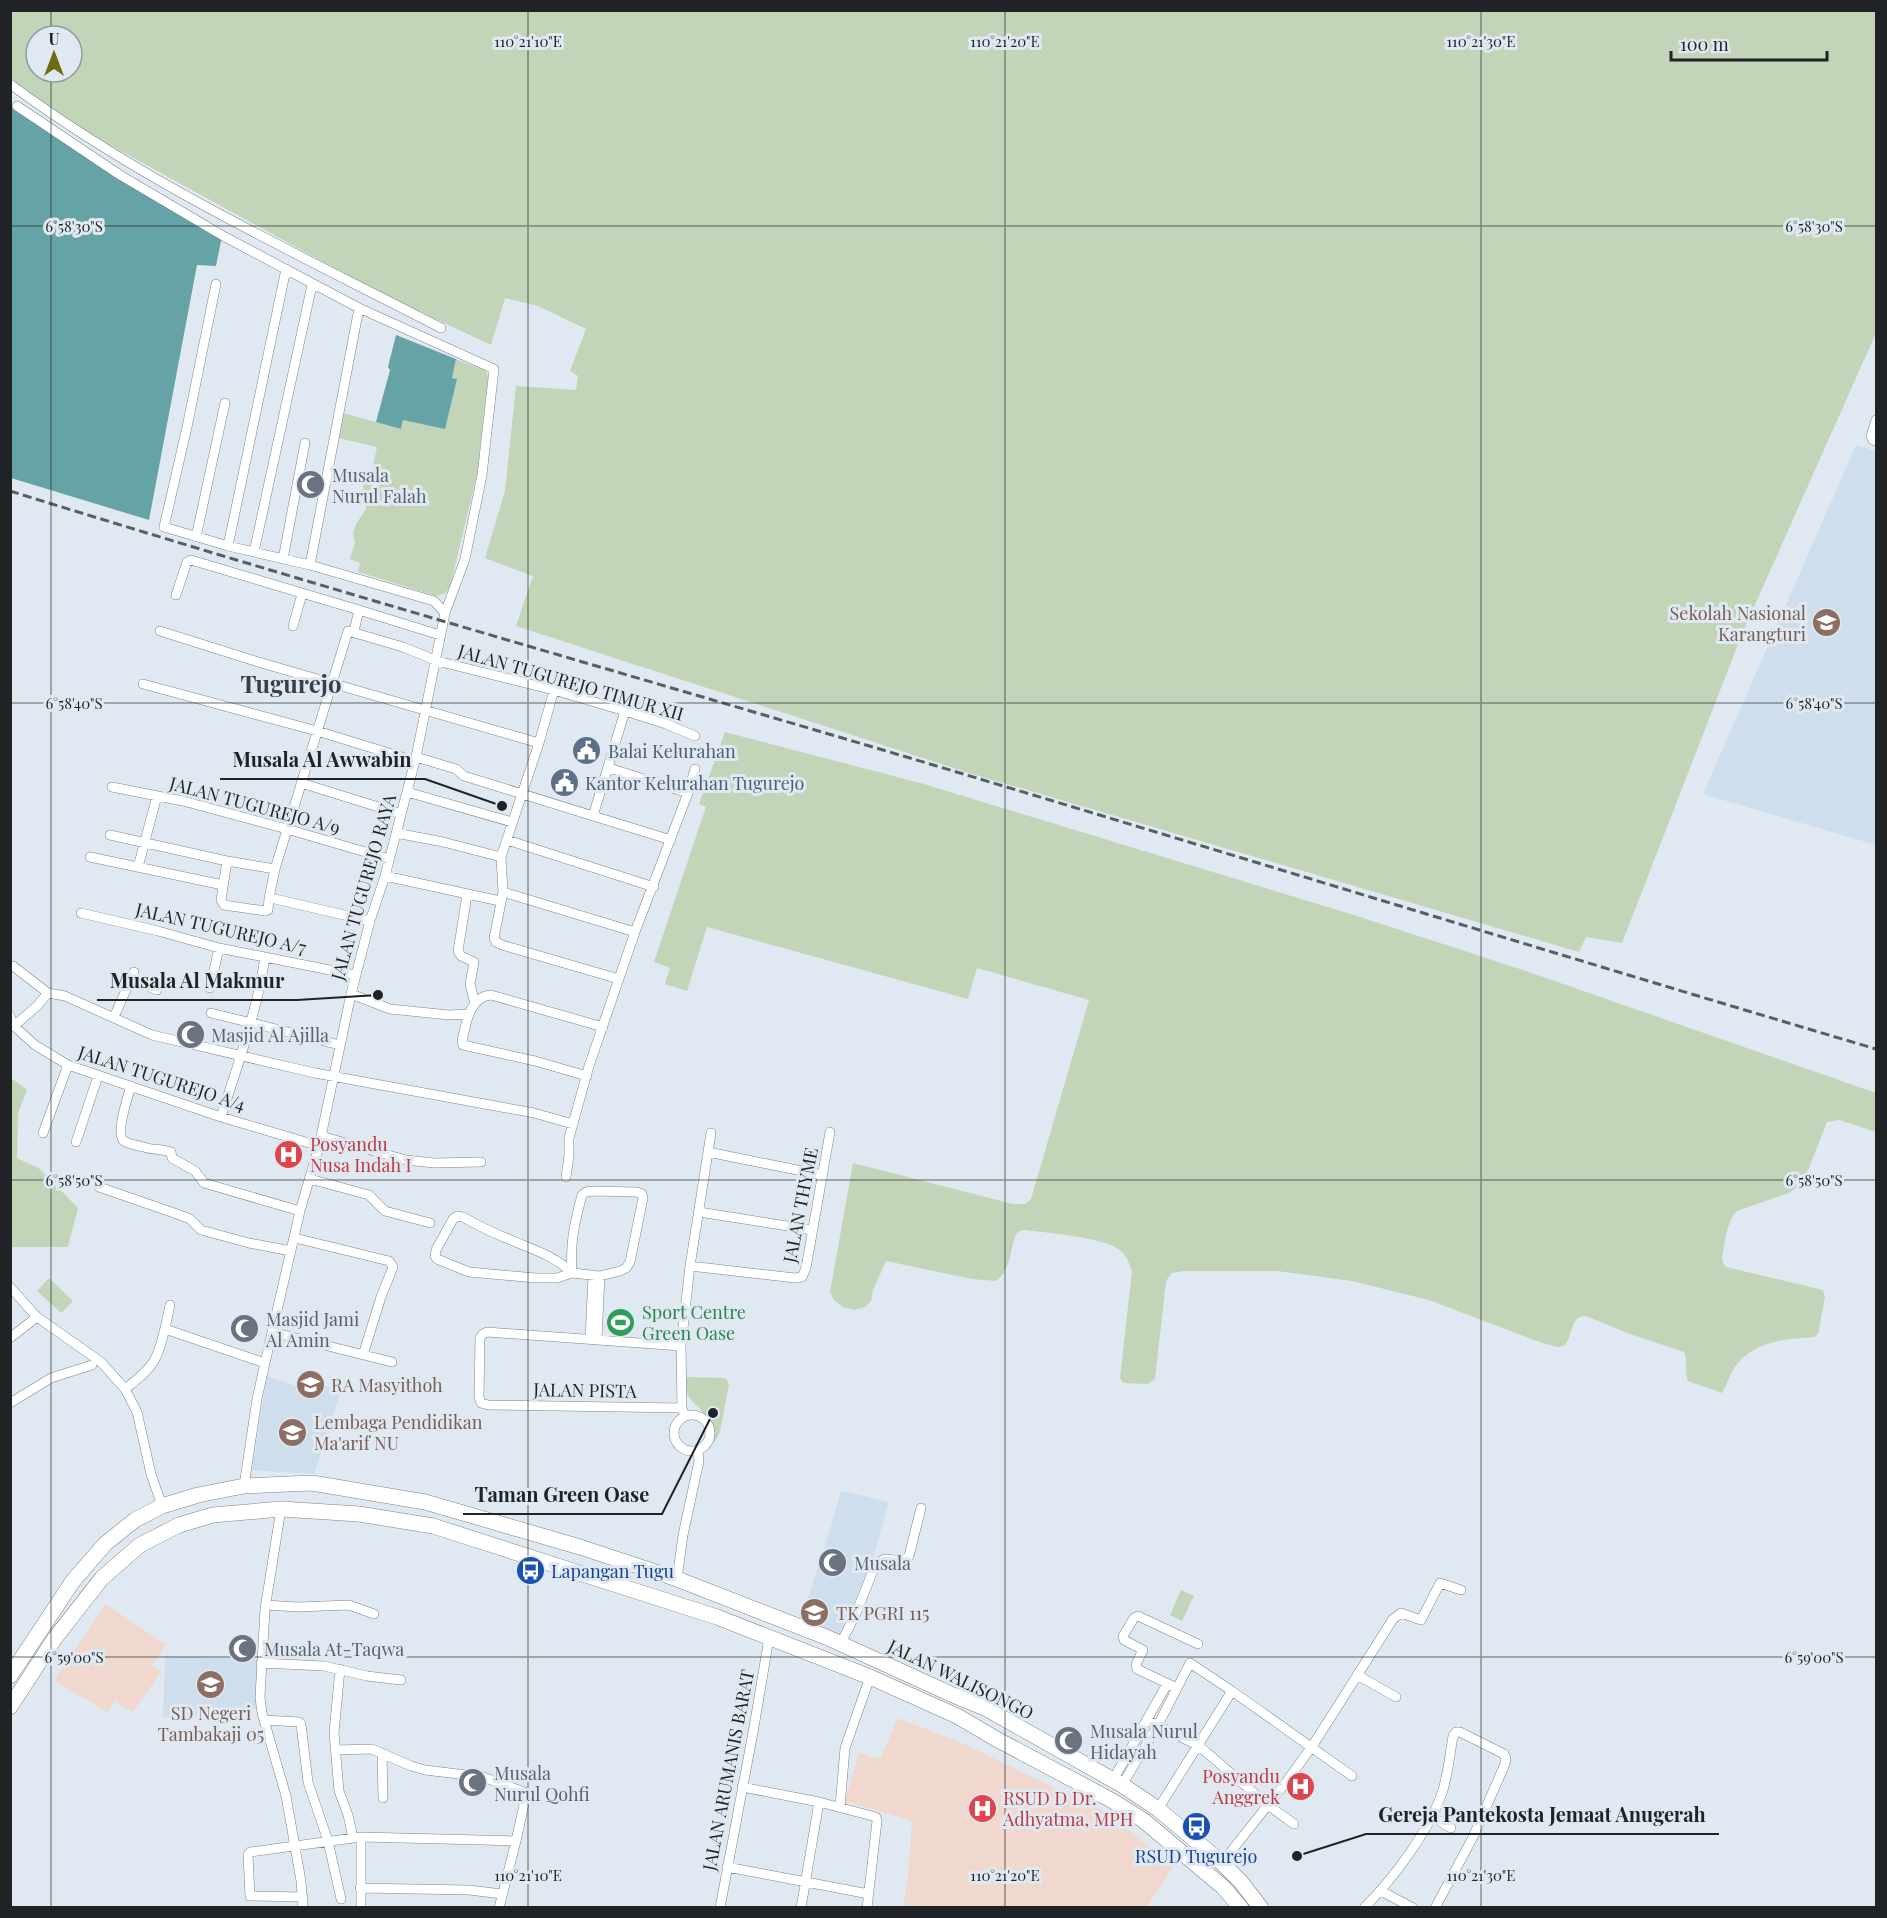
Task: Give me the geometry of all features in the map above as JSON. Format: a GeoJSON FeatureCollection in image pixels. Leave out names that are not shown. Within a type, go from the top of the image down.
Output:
{"type":"FeatureCollection","features":[{"type":"Feature","properties":{"kind":"highway","name":"JALAN WALISONGO"},"geometry":{"type":"LineString","coordinates":[[10,1676],[73,1581],[105,1544],[128,1526],[162,1506],[198,1495],[244,1486],[312,1483],[425,1502],[580,1547],[677,1579],[841,1643],[985,1708],[1118,1783],[1158,1809],[1221,1862],[1261,1908]]}},
{"type":"Feature","properties":{"kind":"highway","name":"JALAN WALISONGO"},"geometry":{"type":"LineString","coordinates":[[10,1707],[55,1638],[102,1578],[140,1545],[179,1525],[213,1515],[281,1509],[359,1514],[433,1526],[717,1617],[870,1677],[957,1716],[1111,1800],[1143,1820],[1223,1887],[1241,1908]]}},
{"type":"Feature","properties":{"kind":"highway"},"geometry":{"type":"LineString","coordinates":[[573,1570],[580,1547]]}},
{"type":"Feature","properties":{"kind":"street"},"geometry":{"type":"LineString","coordinates":[[10,84],[108,150],[192,199],[441,328]]}},
{"type":"Feature","properties":{"kind":"street"},"geometry":{"type":"LineString","coordinates":[[17,106],[120,175],[225,237],[359,308],[310,565]]}},
{"type":"Feature","properties":{"kind":"street"},"geometry":{"type":"LineString","coordinates":[[228,546],[286,269]]}},
{"type":"Feature","properties":{"kind":"street"},"geometry":{"type":"LineString","coordinates":[[216,284],[164,527],[434,600],[446,613]]}},
{"type":"Feature","properties":{"kind":"street"},"geometry":{"type":"LineString","coordinates":[[255,552],[312,285]]}},
{"type":"Feature","properties":{"kind":"street","name":"JALAN TUGUREJO RAYA"},"geometry":{"type":"LineString","coordinates":[[244,1486],[257,1399],[300,1211],[320,1141],[355,975],[385,876],[416,759],[437,661],[440,635],[465,559],[480,485],[494,369],[359,308]]}},
{"type":"Feature","properties":{"kind":"street"},"geometry":{"type":"LineString","coordinates":[[196,537],[225,403]]}},
{"type":"Feature","properties":{"kind":"street"},"geometry":{"type":"LineString","coordinates":[[1874,438],[1876,420]]}},
{"type":"Feature","properties":{"kind":"street"},"geometry":{"type":"LineString","coordinates":[[283,559],[305,443]]}},
{"type":"Feature","properties":{"kind":"street"},"geometry":{"type":"LineString","coordinates":[[176,595],[189,561],[440,635]]}},
{"type":"Feature","properties":{"kind":"street"},"geometry":{"type":"LineString","coordinates":[[293,626],[302,594]]}},
{"type":"Feature","properties":{"kind":"street"},"geometry":{"type":"LineString","coordinates":[[227,861],[221,900],[224,905],[268,910],[275,869],[331,683],[359,610]]}},
{"type":"Feature","properties":{"kind":"street"},"geometry":{"type":"LineString","coordinates":[[160,631],[255,661],[539,742]]}},
{"type":"Feature","properties":{"kind":"street","name":"JALAN TUGUREJO TIMUR XII"},"geometry":{"type":"LineString","coordinates":[[350,631],[403,647],[437,661],[554,690],[625,711],[695,736]]}},
{"type":"Feature","properties":{"kind":"street"},"geometry":{"type":"LineString","coordinates":[[143,684],[456,769],[464,776],[671,840]]}},
{"type":"Feature","properties":{"kind":"street"},"geometry":{"type":"LineString","coordinates":[[554,690],[501,857],[501,897],[495,930],[496,942],[619,979]]}},
{"type":"Feature","properties":{"kind":"street"},"geometry":{"type":"LineString","coordinates":[[593,816],[625,711]]}},
{"type":"Feature","properties":{"kind":"street"},"geometry":{"type":"LineString","coordinates":[[609,768],[688,793]]}},
{"type":"Feature","properties":{"kind":"street"},"geometry":{"type":"LineString","coordinates":[[566,1177],[573,1124],[587,1076],[635,932],[654,887],[695,769]]}},
{"type":"Feature","properties":{"kind":"street"},"geometry":{"type":"LineString","coordinates":[[301,783],[401,814]]}},
{"type":"Feature","properties":{"kind":"street","name":"JALAN TUGUREJO A/9"},"geometry":{"type":"LineString","coordinates":[[112,787],[183,801],[389,860]]}},
{"type":"Feature","properties":{"kind":"street"},"geometry":{"type":"LineString","coordinates":[[407,792],[512,822]]}},
{"type":"Feature","properties":{"kind":"street"},"geometry":{"type":"LineString","coordinates":[[138,867],[157,796]]}},
{"type":"Feature","properties":{"kind":"street"},"geometry":{"type":"LineString","coordinates":[[396,833],[501,857]]}},
{"type":"Feature","properties":{"kind":"street"},"geometry":{"type":"LineString","coordinates":[[110,835],[227,861],[275,869]]}},
{"type":"Feature","properties":{"kind":"street"},"geometry":{"type":"LineString","coordinates":[[507,840],[654,887]]}},
{"type":"Feature","properties":{"kind":"street"},"geometry":{"type":"LineString","coordinates":[[90,857],[223,885]]}},
{"type":"Feature","properties":{"kind":"street"},"geometry":{"type":"LineString","coordinates":[[385,876],[467,895],[501,897],[635,932]]}},
{"type":"Feature","properties":{"kind":"street"},"geometry":{"type":"LineString","coordinates":[[467,895],[458,951],[461,956],[474,962],[470,984],[475,1004]]}},
{"type":"Feature","properties":{"kind":"street"},"geometry":{"type":"LineString","coordinates":[[269,898],[370,921]]}},
{"type":"Feature","properties":{"kind":"street","name":"JALAN TUGUREJO A/7"},"geometry":{"type":"LineString","coordinates":[[81,913],[219,948],[355,975]]}},
{"type":"Feature","properties":{"kind":"street"},"geometry":{"type":"LineString","coordinates":[[210,988],[219,948]]}},
{"type":"Feature","properties":{"kind":"street"},"geometry":{"type":"LineString","coordinates":[[221,1116],[252,1023],[261,987],[265,957]]}},
{"type":"Feature","properties":{"kind":"street"},"geometry":{"type":"LineString","coordinates":[[13,966],[48,993],[65,996],[152,1035],[333,1076],[527,1112],[573,1124]]}},
{"type":"Feature","properties":{"kind":"street"},"geometry":{"type":"LineString","coordinates":[[114,1017],[132,976],[157,990]]}},
{"type":"Feature","properties":{"kind":"street"},"geometry":{"type":"LineString","coordinates":[[14,1026],[48,993]]}},
{"type":"Feature","properties":{"kind":"street"},"geometry":{"type":"LineString","coordinates":[[351,994],[390,1009],[449,1015],[469,1014]]}},
{"type":"Feature","properties":{"kind":"street"},"geometry":{"type":"LineString","coordinates":[[587,1076],[535,1061],[463,1045],[469,1014],[482,997],[491,995],[603,1027]]}},
{"type":"Feature","properties":{"kind":"street"},"geometry":{"type":"LineString","coordinates":[[211,1013],[340,1045]]}},
{"type":"Feature","properties":{"kind":"street","name":"JALAN TUGUREJO A/4"},"geometry":{"type":"LineString","coordinates":[[10,1017],[14,1026],[35,1045],[68,1065],[221,1116],[406,1160],[434,1163],[482,1162]]}},
{"type":"Feature","properties":{"kind":"street"},"geometry":{"type":"LineString","coordinates":[[43,1133],[68,1065]]}},
{"type":"Feature","properties":{"kind":"street"},"geometry":{"type":"LineString","coordinates":[[76,1142],[98,1076]]}},
{"type":"Feature","properties":{"kind":"street"},"geometry":{"type":"LineString","coordinates":[[131,1086],[121,1125],[122,1140],[171,1152],[172,1158],[195,1171],[204,1183],[300,1211]]}},
{"type":"Feature","properties":{"kind":"street","name":"JALAN THYME"},"geometry":{"type":"LineString","coordinates":[[690,1266],[802,1277],[806,1268],[830,1132]]}},
{"type":"Feature","properties":{"kind":"street"},"geometry":{"type":"LineString","coordinates":[[683,1412],[699,1417],[708,1426],[708,1440],[704,1446],[691,1451],[684,1449],[675,1440],[674,1433],[675,1426],[683,1412],[681,1346],[690,1266],[711,1133]]}},
{"type":"Feature","properties":{"kind":"street"},"geometry":{"type":"LineString","coordinates":[[708,1152],[822,1174]]}},
{"type":"Feature","properties":{"kind":"street"},"geometry":{"type":"LineString","coordinates":[[310,1179],[369,1196],[385,1211],[430,1223]]}},
{"type":"Feature","properties":{"kind":"street"},"geometry":{"type":"LineString","coordinates":[[99,1186],[190,1219],[201,1230],[291,1251]]}},
{"type":"Feature","properties":{"kind":"street"},"geometry":{"type":"LineString","coordinates":[[572,1273],[547,1256],[458,1216],[453,1219],[435,1256],[437,1259],[469,1272],[536,1278],[557,1278],[572,1273],[596,1276],[620,1271],[630,1262],[642,1194],[592,1191],[582,1196],[572,1233],[570,1250],[572,1273]]}},
{"type":"Feature","properties":{"kind":"street"},"geometry":{"type":"LineString","coordinates":[[699,1212],[813,1230]]}},
{"type":"Feature","properties":{"kind":"street"},"geometry":{"type":"LineString","coordinates":[[295,1238],[389,1262],[393,1267],[363,1355]]}},
{"type":"Feature","properties":{"kind":"street"},"geometry":{"type":"LineString","coordinates":[[596,1276],[594,1340],[681,1346]]}},
{"type":"Feature","properties":{"kind":"street"},"geometry":{"type":"LineString","coordinates":[[12,1290],[37,1317],[101,1362],[125,1389],[137,1412],[151,1473],[162,1506]]}},
{"type":"Feature","properties":{"kind":"street"},"geometry":{"type":"LineString","coordinates":[[125,1389],[155,1361],[170,1305]]}},
{"type":"Feature","properties":{"kind":"street"},"geometry":{"type":"LineString","coordinates":[[10,1338],[37,1317]]}},
{"type":"Feature","properties":{"kind":"street"},"geometry":{"type":"LineString","coordinates":[[165,1329],[265,1364]]}},
{"type":"Feature","properties":{"kind":"street"},"geometry":{"type":"LineString","coordinates":[[272,1332],[392,1362]]}},
{"type":"Feature","properties":{"kind":"street","name":"JALAN PISTA"},"geometry":{"type":"LineString","coordinates":[[594,1340],[487,1332],[480,1338],[478,1397],[481,1403],[683,1412]]}},
{"type":"Feature","properties":{"kind":"street"},"geometry":{"type":"LineString","coordinates":[[10,1403],[51,1378],[92,1365]]}},
{"type":"Feature","properties":{"kind":"street"},"geometry":{"type":"LineString","coordinates":[[677,1579],[682,1535],[699,1461],[698,1449]]}},
{"type":"Feature","properties":{"kind":"street"},"geometry":{"type":"LineString","coordinates":[[841,1643],[857,1611],[876,1563],[885,1558],[902,1561],[909,1556],[921,1508]]}},
{"type":"Feature","properties":{"kind":"street"},"geometry":{"type":"LineString","coordinates":[[281,1509],[266,1605],[260,1697],[264,1720],[286,1796],[296,1847],[303,1908]]}},
{"type":"Feature","properties":{"kind":"street"},"geometry":{"type":"LineString","coordinates":[[1221,1862],[1268,1805],[1310,1748],[1399,1613],[1421,1620],[1440,1582],[1461,1590]]}},
{"type":"Feature","properties":{"kind":"street"},"geometry":{"type":"LineString","coordinates":[[266,1605],[298,1607],[349,1605],[374,1614]]}},
{"type":"Feature","properties":{"kind":"street"},"geometry":{"type":"LineString","coordinates":[[1177,1688],[1140,1671],[1136,1666],[1143,1650],[1123,1638],[1134,1618],[1138,1616],[1198,1644]]}},
{"type":"Feature","properties":{"kind":"street","name":"JALAN ARUMANIS BARAT"},"geometry":{"type":"LineString","coordinates":[[720,1908],[769,1638]]}},
{"type":"Feature","properties":{"kind":"street"},"geometry":{"type":"LineString","coordinates":[[261,1663],[324,1666],[367,1676],[401,1680]]}},
{"type":"Feature","properties":{"kind":"street"},"geometry":{"type":"LineString","coordinates":[[1118,1783],[1158,1725],[1190,1663],[1352,1776]]}},
{"type":"Feature","properties":{"kind":"street"},"geometry":{"type":"LineString","coordinates":[[340,1669],[334,1733],[341,1798],[357,1837],[361,1908]]}},
{"type":"Feature","properties":{"kind":"street"},"geometry":{"type":"LineString","coordinates":[[1357,1675],[1396,1697]]}},
{"type":"Feature","properties":{"kind":"street"},"geometry":{"type":"LineString","coordinates":[[840,1808],[845,1748],[870,1677]]}},
{"type":"Feature","properties":{"kind":"street"},"geometry":{"type":"LineString","coordinates":[[1118,1783],[1167,1683]]}},
{"type":"Feature","properties":{"kind":"street"},"geometry":{"type":"LineString","coordinates":[[1158,1809],[1232,1691]]}},
{"type":"Feature","properties":{"kind":"street"},"geometry":{"type":"LineString","coordinates":[[264,1720],[301,1724],[308,1782],[328,1842],[341,1899]]}},
{"type":"Feature","properties":{"kind":"street"},"geometry":{"type":"LineString","coordinates":[[1147,1720],[1199,1746],[1268,1805],[1294,1824]]}},
{"type":"Feature","properties":{"kind":"street"},"geometry":{"type":"LineString","coordinates":[[1364,1908],[1381,1891],[1432,1817],[1446,1780],[1454,1733],[1461,1732],[1504,1754],[1506,1758],[1473,1837],[1435,1908]]}},
{"type":"Feature","properties":{"kind":"street"},"geometry":{"type":"LineString","coordinates":[[336,1750],[372,1749],[425,1770],[483,1777],[524,1792],[526,1795],[499,1908]]}},
{"type":"Feature","properties":{"kind":"street"},"geometry":{"type":"LineString","coordinates":[[382,1753],[383,1798]]}},
{"type":"Feature","properties":{"kind":"street"},"geometry":{"type":"LineString","coordinates":[[742,1787],[819,1802],[874,1816],[877,1821],[867,1908]]}},
{"type":"Feature","properties":{"kind":"street"},"geometry":{"type":"LineString","coordinates":[[801,1908],[819,1802]]}},
{"type":"Feature","properties":{"kind":"street"},"geometry":{"type":"LineString","coordinates":[[1432,1817],[1451,1828]]}},
{"type":"Feature","properties":{"kind":"street"},"geometry":{"type":"LineString","coordinates":[[303,1897],[250,1896],[248,1855],[250,1852],[357,1837],[516,1841]]}},
{"type":"Feature","properties":{"kind":"street"},"geometry":{"type":"LineString","coordinates":[[727,1867],[869,1894]]}},
{"type":"Feature","properties":{"kind":"street"},"geometry":{"type":"LineString","coordinates":[[360,1888],[460,1890],[502,1894]]}},
{"type":"Feature","properties":{"kind":"street"},"geometry":{"type":"LineString","coordinates":[[1381,1891],[1413,1908]]}},
{"type":"Feature","properties":{"kind":"street"},"geometry":{"type":"LineString","coordinates":[[254,1908],[256,1897]]}},
{"type":"Feature","properties":{"kind":"shaded area","name":"Sekolah Nasional Karangturi"},"geometry":{"type":"Polygon","coordinates":[[[1856,445],[1876,451],[1876,845],[1703,794],[1856,445]]]}},
{"type":"Feature","properties":{"kind":"shaded area","name":"Lembaga Pendidikan Ma'arif NU"},"geometry":{"type":"Polygon","coordinates":[[[267,1376],[319,1394],[322,1385],[341,1391],[314,1474],[252,1470],[267,1376]]]}},
{"type":"Feature","properties":{"kind":"shaded area"},"geometry":{"type":"Polygon","coordinates":[[[841,1491],[889,1502],[873,1558],[840,1636],[801,1619],[841,1491]]]}},
{"type":"Feature","properties":{"kind":"shaded area"},"geometry":{"type":"Polygon","coordinates":[[[106,1604],[166,1645],[152,1666],[161,1672],[133,1712],[115,1702],[107,1712],[54,1680],[106,1604]]]}},
{"type":"Feature","properties":{"kind":"shaded area","name":"SD Negeri Tambakaji 05"},"geometry":{"type":"Polygon","coordinates":[[[165,1656],[257,1659],[257,1708],[229,1713],[229,1717],[163,1717],[165,1656]]]}},
{"type":"Feature","properties":{"kind":"shaded area","name":"RSUD D Dr. Adhyatma, MPH"},"geometry":{"type":"Polygon","coordinates":[[[898,1718],[962,1743],[1111,1815],[1173,1867],[1147,1907],[903,1907],[908,1877],[912,1821],[845,1801],[859,1753],[880,1759],[898,1718]]]}},
{"type":"Feature","properties":{"kind":"green space"},"geometry":{"type":"Polygon","coordinates":[[[11,10],[1876,11],[1876,333],[1742,634],[1622,943],[1586,937],[1579,952],[969,773],[516,626],[533,576],[485,558],[505,491],[516,386],[576,390],[578,376],[570,371],[586,329],[538,306],[505,298],[491,345],[378,292],[55,115],[11,82],[11,10]]]}},
{"type":"Feature","properties":{"kind":"green space"},"geometry":{"type":"Polygon","coordinates":[[[456,359],[486,371],[488,377],[477,474],[450,587],[444,594],[436,596],[358,572],[360,563],[350,559],[355,542],[353,533],[366,509],[363,487],[372,470],[377,447],[338,438],[343,413],[401,429],[403,420],[456,379],[452,378],[456,359]]]}},
{"type":"Feature","properties":{"kind":"green space"},"geometry":{"type":"Polygon","coordinates":[[[725,732],[924,784],[1357,916],[1526,971],[1876,1093],[1876,1132],[1839,1120],[1827,1122],[1803,1183],[1789,1193],[1737,1211],[1726,1233],[1722,1258],[1726,1267],[1823,1290],[1825,1297],[1818,1334],[1814,1337],[1770,1343],[1750,1352],[1734,1368],[1722,1393],[1688,1381],[1684,1352],[1627,1333],[1586,1316],[1577,1319],[1567,1342],[1564,1346],[1557,1347],[1429,1300],[1352,1281],[1277,1271],[1184,1271],[1172,1273],[1166,1281],[1155,1379],[1148,1384],[1123,1383],[1120,1378],[1132,1271],[1127,1258],[1121,1251],[1102,1242],[1025,1230],[1019,1231],[1016,1235],[1008,1265],[996,1281],[972,1279],[886,1261],[873,1290],[871,1301],[865,1307],[854,1310],[843,1307],[834,1300],[830,1292],[853,1163],[1013,1204],[1025,1204],[1031,1199],[1089,1000],[977,968],[968,999],[707,927],[687,991],[665,984],[670,968],[654,962],[706,807],[699,804],[725,732]]]}},
{"type":"Feature","properties":{"kind":"green space"},"geometry":{"type":"Polygon","coordinates":[[[10,1077],[27,1090],[18,1113],[17,1158],[40,1169],[78,1208],[68,1247],[11,1247],[10,1077]]]}},
{"type":"Feature","properties":{"kind":"green space"},"geometry":{"type":"Polygon","coordinates":[[[49,1278],[73,1301],[61,1313],[37,1291],[49,1278]]]}},
{"type":"Feature","properties":{"kind":"green space"},"geometry":{"type":"Polygon","coordinates":[[[687,1377],[726,1378],[729,1384],[720,1432],[714,1443],[712,1428],[707,1417],[687,1392],[687,1377]]]}},
{"type":"Feature","properties":{"kind":"green space"},"geometry":{"type":"Polygon","coordinates":[[[1181,1590],[1194,1596],[1182,1621],[1170,1615],[1181,1590]]]}},
{"type":"Feature","properties":{"kind":"water"},"geometry":{"type":"Polygon","coordinates":[[[10,103],[62,138],[222,236],[216,266],[197,265],[149,520],[11,478],[10,103]]]}},
{"type":"Feature","properties":{"kind":"water"},"geometry":{"type":"Polygon","coordinates":[[[396,335],[456,359],[452,378],[457,379],[445,429],[403,420],[401,429],[376,422],[390,370],[388,367],[396,335]]]}},
{"type":"Feature","properties":{"kind":"railway"},"geometry":{"type":"LineString","coordinates":[[10,491],[337,590],[883,750],[1876,1049]]}},
{"type":"Feature","properties":{"kind":"place","name":"Musala Nurul Falah"},"geometry":{"type":"Point","coordinates":[311,485]}},
{"type":"Feature","properties":{"kind":"place","name":"Sekolah Nasional Karangturi"},"geometry":{"type":"Point","coordinates":[1827,623]}},
{"type":"Feature","properties":{"kind":"place","name":"Balai Kelurahan"},"geometry":{"type":"Point","coordinates":[587,751]}},
{"type":"Feature","properties":{"kind":"place","name":"Kantor Kelurahan Tugurejo"},"geometry":{"type":"Point","coordinates":[564,783]}},
{"type":"Feature","properties":{"kind":"place","name":"Musala Al Awwabin"},"geometry":{"type":"Point","coordinates":[502,806]}},
{"type":"Feature","properties":{"kind":"place","name":"Musala Al Makmur"},"geometry":{"type":"Point","coordinates":[378,995]}},
{"type":"Feature","properties":{"kind":"place","name":"Masjid Al Ajilla"},"geometry":{"type":"Point","coordinates":[190,1035]}},
{"type":"Feature","properties":{"kind":"place","name":"Posyandu Nusa Indah I"},"geometry":{"type":"Point","coordinates":[289,1154]}},
{"type":"Feature","properties":{"kind":"place","name":"Sport Centre Green Oase"},"geometry":{"type":"Point","coordinates":[621,1322]}},
{"type":"Feature","properties":{"kind":"place","name":"Masjid Jami Al Amin"},"geometry":{"type":"Point","coordinates":[245,1329]}},
{"type":"Feature","properties":{"kind":"place","name":"RA Masyithoh"},"geometry":{"type":"Point","coordinates":[310,1385]}},
{"type":"Feature","properties":{"kind":"place","name":"Taman Green Oase"},"geometry":{"type":"Point","coordinates":[713,1413]}},
{"type":"Feature","properties":{"kind":"place","name":"Lembaga Pendidikan Ma'arif NU"},"geometry":{"type":"Point","coordinates":[293,1432]}},
{"type":"Feature","properties":{"kind":"place","name":"Musala"},"geometry":{"type":"Point","coordinates":[833,1563]}},
{"type":"Feature","properties":{"kind":"place","name":"Lapangan Tugu"},"geometry":{"type":"Point","coordinates":[530,1571]}},
{"type":"Feature","properties":{"kind":"place","name":"TK PGRI 115"},"geometry":{"type":"Point","coordinates":[815,1613]}},
{"type":"Feature","properties":{"kind":"place","name":"Musala At-Taqwa"},"geometry":{"type":"Point","coordinates":[243,1649]}},
{"type":"Feature","properties":{"kind":"place","name":"SD Negeri Tambakaji 05"},"geometry":{"type":"Point","coordinates":[211,1684]}},
{"type":"Feature","properties":{"kind":"place","name":"Musala Nurul Hidayah"},"geometry":{"type":"Point","coordinates":[1069,1741]}},
{"type":"Feature","properties":{"kind":"place","name":"Musala Nurul Qohfi"},"geometry":{"type":"Point","coordinates":[473,1783]}},
{"type":"Feature","properties":{"kind":"place","name":"Posyandu Anggrek"},"geometry":{"type":"Point","coordinates":[1301,1786]}},
{"type":"Feature","properties":{"kind":"place","name":"RSUD D Dr. Adhyatma, MPH"},"geometry":{"type":"Point","coordinates":[982,1808]}},
{"type":"Feature","properties":{"kind":"place","name":"RSUD Tugurejo"},"geometry":{"type":"Point","coordinates":[1196,1827]}},
{"type":"Feature","properties":{"kind":"place","name":"Gereja Pantekosta Jemaat Anugerah"},"geometry":{"type":"Point","coordinates":[1297,1856]}},
{"type":"Feature","properties":{"kind":"district","name":"Tugurejo"},"geometry":{"type":"Point","coordinates":[291,683]}}]}
